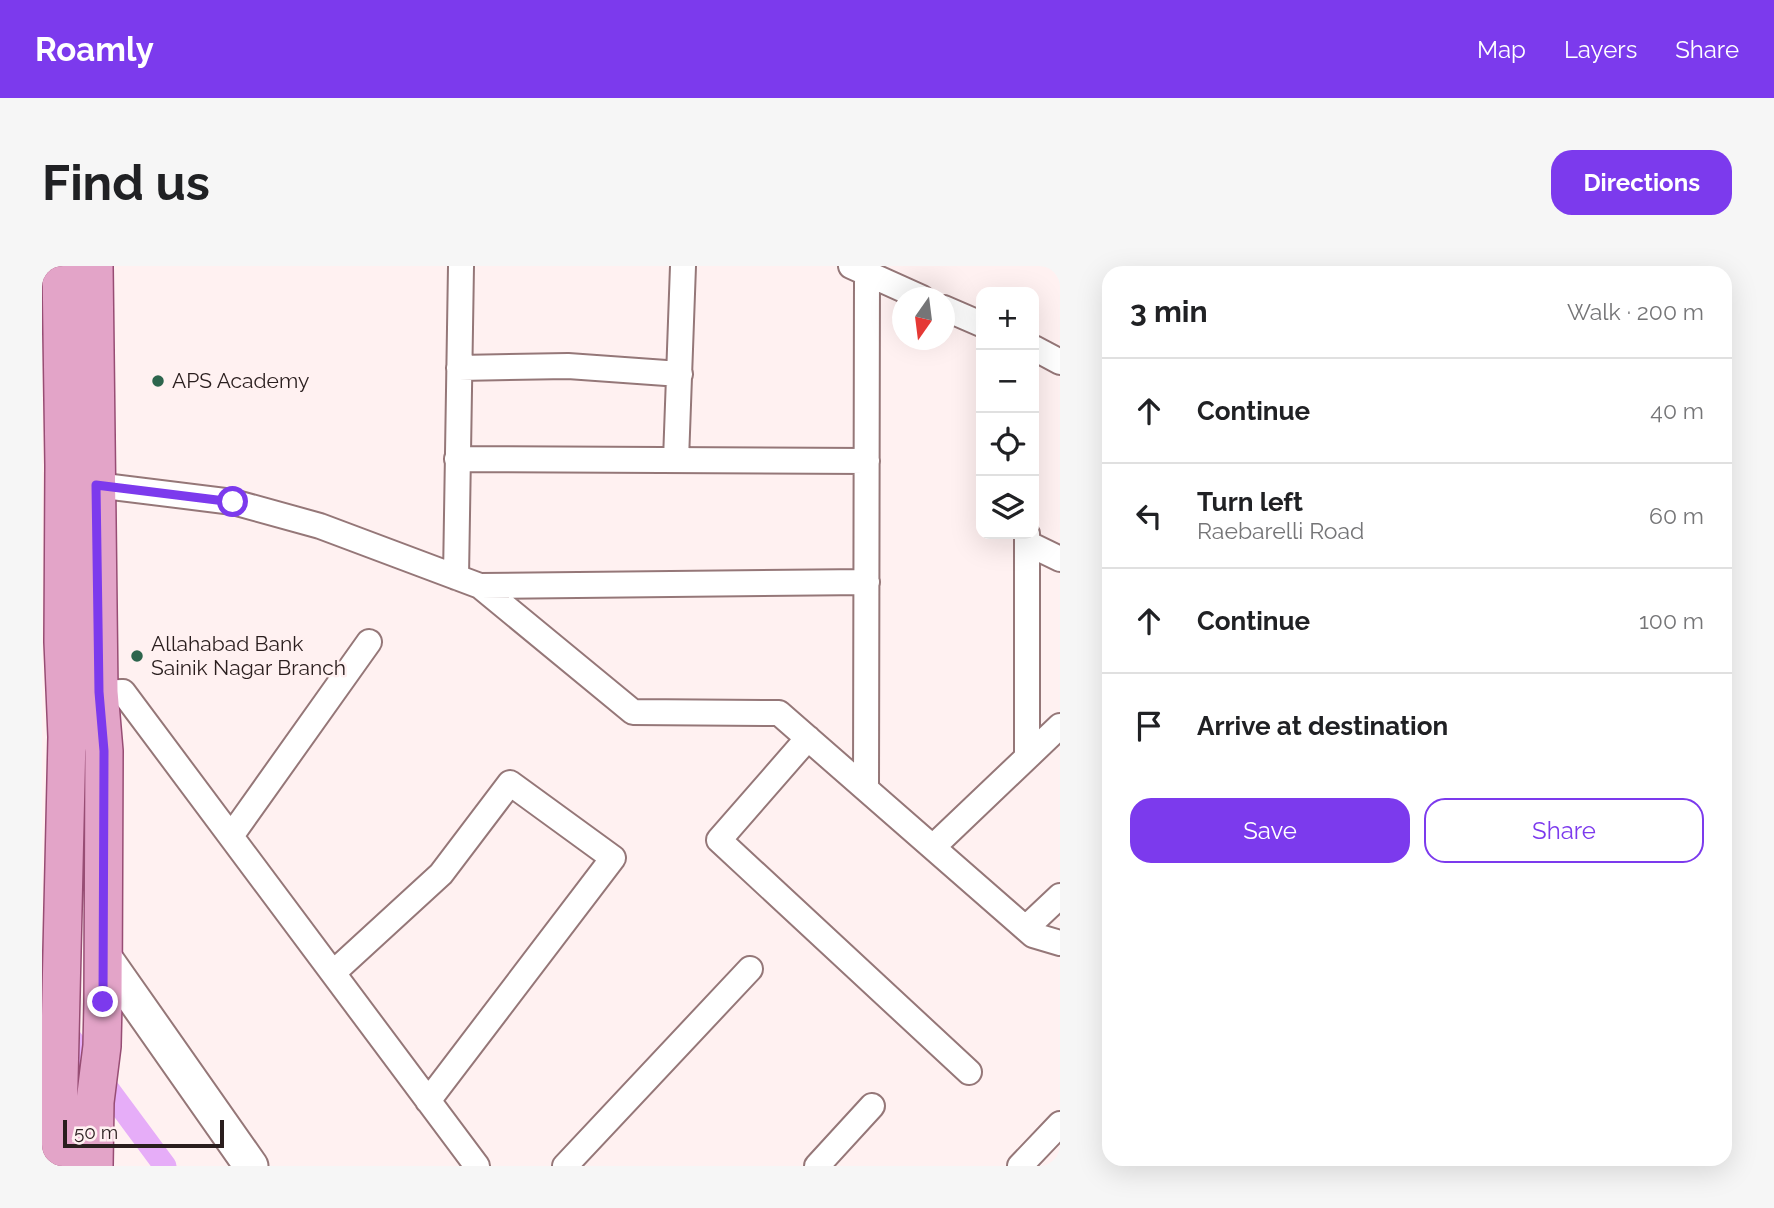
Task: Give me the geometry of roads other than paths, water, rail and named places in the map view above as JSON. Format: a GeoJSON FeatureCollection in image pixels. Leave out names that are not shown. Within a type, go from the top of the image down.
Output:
{"type":"FeatureCollection","features":[{"type":"Feature","properties":{"kind":"main road"},"geometry":{"type":"LineString","coordinates":[[61,266],[63,642],[104,751],[102,1046],[95,1102],[94,1166]]}},
{"type":"Feature","properties":{"kind":"main road"},"geometry":{"type":"LineString","coordinates":[[57,1166],[50,1114],[60,1073],[61,993],[52,904],[67,737],[82,693],[96,485],[94,266]]}},
{"type":"Feature","properties":{"kind":"street"},"geometry":{"type":"LineString","coordinates":[[456,577],[461,266]]}},
{"type":"Feature","properties":{"kind":"street"},"geometry":{"type":"LineString","coordinates":[[676,460],[683,266]]}},
{"type":"Feature","properties":{"kind":"street"},"geometry":{"type":"LineString","coordinates":[[866,789],[867,461],[859,269],[898,287]]}},
{"type":"Feature","properties":{"kind":"street"},"geometry":{"type":"LineString","coordinates":[[955,312],[976,322]]}},
{"type":"Feature","properties":{"kind":"street"},"geometry":{"type":"LineString","coordinates":[[1038,350],[1060,362]]}},
{"type":"Feature","properties":{"kind":"street"},"geometry":{"type":"LineString","coordinates":[[459,368],[568,366],[680,375]]}},
{"type":"Feature","properties":{"kind":"street"},"geometry":{"type":"LineString","coordinates":[[457,459],[867,461]]}},
{"type":"Feature","properties":{"kind":"street"},"geometry":{"type":"LineString","coordinates":[[96,485],[233,502],[320,526],[480,586],[633,712],[779,713],[1033,935],[1060,943]]}},
{"type":"Feature","properties":{"kind":"street"},"geometry":{"type":"LineString","coordinates":[[1027,539],[1027,757]]}},
{"type":"Feature","properties":{"kind":"street"},"geometry":{"type":"LineString","coordinates":[[1029,539],[1060,559]]}},
{"type":"Feature","properties":{"kind":"street"},"geometry":{"type":"LineString","coordinates":[[480,586],[867,582]]}},
{"type":"Feature","properties":{"kind":"street"},"geometry":{"type":"LineString","coordinates":[[231,836],[369,642]]}},
{"type":"Feature","properties":{"kind":"street"},"geometry":{"type":"LineString","coordinates":[[82,693],[123,692],[477,1166]]}},
{"type":"Feature","properties":{"kind":"street"},"geometry":{"type":"LineString","coordinates":[[933,847],[1060,726]]}},
{"type":"Feature","properties":{"kind":"street"},"geometry":{"type":"LineString","coordinates":[[808,738],[719,840],[969,1072]]}},
{"type":"Feature","properties":{"kind":"street"},"geometry":{"type":"LineString","coordinates":[[333,973],[440,874],[510,783],[613,858],[428,1101]]}},
{"type":"Feature","properties":{"kind":"street"},"geometry":{"type":"LineString","coordinates":[[1026,929],[1060,896]]}},
{"type":"Feature","properties":{"kind":"street"},"geometry":{"type":"LineString","coordinates":[[103,956],[251,1166]]}},
{"type":"Feature","properties":{"kind":"street"},"geometry":{"type":"LineString","coordinates":[[565,1166],[750,969]]}},
{"type":"Feature","properties":{"kind":"street"},"geometry":{"type":"LineString","coordinates":[[817,1166],[872,1106]]}},
{"type":"Feature","properties":{"kind":"street"},"geometry":{"type":"LineString","coordinates":[[1020,1166],[1060,1124]]}},
{"type":"Feature","properties":{"kind":"waterway"},"geometry":{"type":"LineString","coordinates":[[42,1000],[165,1166]]}},
{"type":"Feature","properties":{"kind":"place","name":"APS Academy"},"geometry":{"type":"Point","coordinates":[158,381]}},
{"type":"Feature","properties":{"kind":"place","name":"Allahabad Bank Sainik Nagar Branch"},"geometry":{"type":"Point","coordinates":[137,656]}}]}
